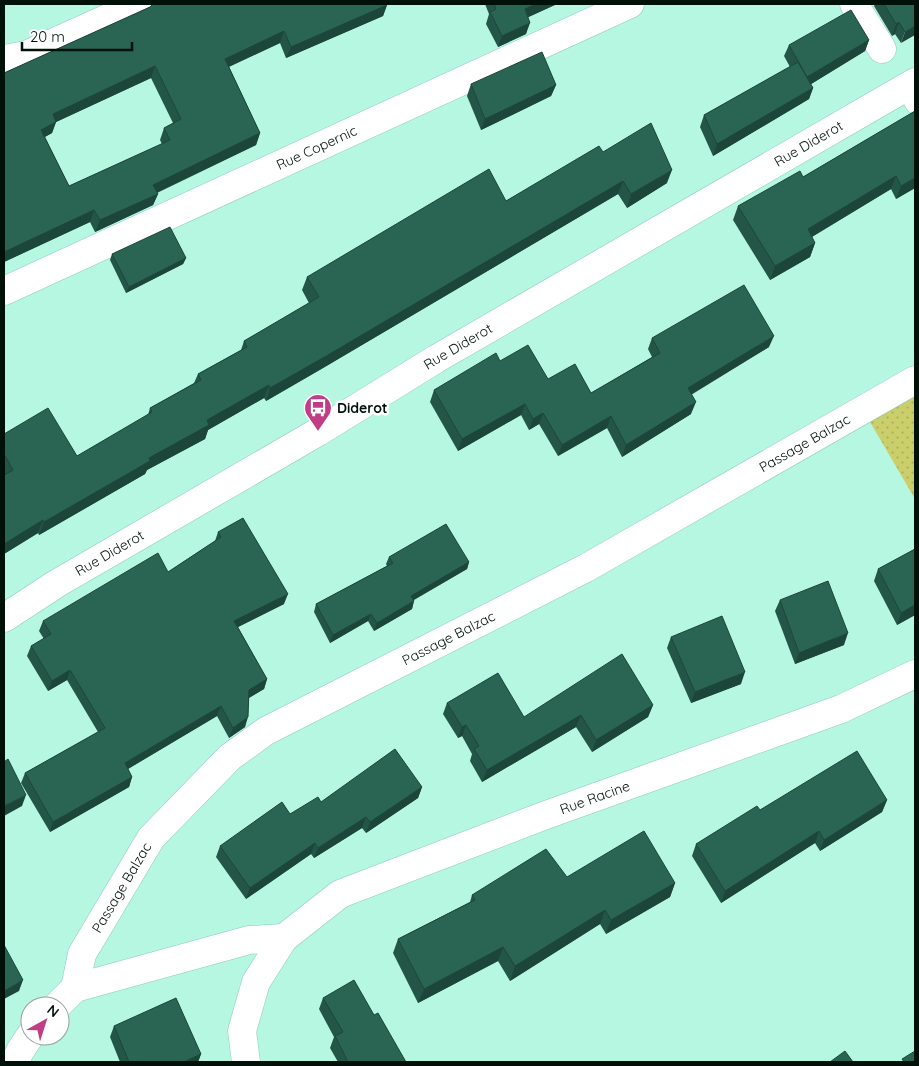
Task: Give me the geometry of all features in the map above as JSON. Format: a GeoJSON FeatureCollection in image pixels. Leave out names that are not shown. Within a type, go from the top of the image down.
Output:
{"type":"FeatureCollection","features":[{"type":"Feature","properties":{"kind":"street"},"geometry":{"type":"LineString","coordinates":[[4,58],[26,55],[139,4]]}},
{"type":"Feature","properties":{"kind":"street","name":"Rue Copernic"},"geometry":{"type":"LineString","coordinates":[[4,291],[630,4]]}},
{"type":"Feature","properties":{"kind":"street"},"geometry":{"type":"LineString","coordinates":[[854,4],[882,49]]}},
{"type":"Feature","properties":{"kind":"street","name":"Rue Diderot"},"geometry":{"type":"LineString","coordinates":[[4,618],[56,584],[318,432],[436,359],[912,91]]}},
{"type":"Feature","properties":{"kind":"street","name":"Passage Balzac"},"geometry":{"type":"LineString","coordinates":[[66,996],[82,954],[151,838],[230,757],[266,730],[586,568],[915,380]]}},
{"type":"Feature","properties":{"kind":"street","name":"Rue Racine"},"geometry":{"type":"LineString","coordinates":[[246,1062],[242,1031],[256,982],[284,938],[340,894],[546,815],[841,709],[915,674]]}},
{"type":"Feature","properties":{"kind":"street","name":"Passage Balzac"},"geometry":{"type":"LineString","coordinates":[[69,996],[249,940],[284,938]]}},
{"type":"Feature","properties":{"kind":"street"},"geometry":{"type":"LineString","coordinates":[[15,1062],[23,1046]]}},
{"type":"Feature","properties":{"kind":"green space"},"geometry":{"type":"Polygon","coordinates":[[[915,386],[915,499],[866,415],[915,386]]]}},
{"type":"Feature","properties":{"kind":"building"},"geometry":{"type":"Polygon","coordinates":[[[153,4],[387,4],[291,47],[284,31],[225,59],[260,133],[153,185],[158,194],[100,220],[94,210],[4,252],[4,73],[153,4]],[[155,66],[53,114],[56,122],[41,130],[69,186],[170,140],[164,128],[181,119],[155,66]]]}},
{"type":"Feature","properties":{"kind":"building"},"geometry":{"type":"Polygon","coordinates":[[[494,4],[536,4],[525,9],[530,23],[502,36],[490,12],[496,9],[494,4]]]}},
{"type":"Feature","properties":{"kind":"building"},"geometry":{"type":"Polygon","coordinates":[[[884,4],[915,4],[915,26],[905,32],[899,22],[896,24],[884,4]]]}},
{"type":"Feature","properties":{"kind":"building"},"geometry":{"type":"Polygon","coordinates":[[[851,10],[869,40],[807,77],[789,45],[851,10]]]}},
{"type":"Feature","properties":{"kind":"building"},"geometry":{"type":"Polygon","coordinates":[[[542,52],[556,85],[485,119],[471,84],[542,52]]]}},
{"type":"Feature","properties":{"kind":"building"},"geometry":{"type":"Polygon","coordinates":[[[798,62],[813,88],[717,144],[704,115],[798,62]]]}},
{"type":"Feature","properties":{"kind":"building"},"geometry":{"type":"Polygon","coordinates":[[[915,111],[915,178],[901,186],[896,176],[808,229],[815,243],[775,266],[738,206],[800,171],[803,177],[915,111]]]}},
{"type":"Feature","properties":{"kind":"building"},"geometry":{"type":"Polygon","coordinates":[[[651,123],[672,170],[631,194],[623,181],[328,355],[270,388],[269,385],[207,420],[209,425],[149,458],[150,461],[44,522],[43,520],[4,544],[4,475],[13,470],[4,454],[4,434],[48,408],[77,456],[152,412],[150,408],[201,380],[198,374],[247,347],[244,341],[319,297],[307,277],[489,169],[506,201],[599,146],[603,152],[651,123]]]}},
{"type":"Feature","properties":{"kind":"building"},"geometry":{"type":"Polygon","coordinates":[[[170,227],[186,258],[129,287],[112,254],[170,227]]]}},
{"type":"Feature","properties":{"kind":"building"},"geometry":{"type":"Polygon","coordinates":[[[744,285],[774,336],[688,388],[696,402],[626,445],[611,416],[562,445],[543,413],[533,419],[525,404],[462,439],[434,390],[496,353],[500,361],[528,345],[548,379],[575,364],[591,393],[660,353],[652,338],[744,285]]]}},
{"type":"Feature","properties":{"kind":"building"},"geometry":{"type":"Polygon","coordinates":[[[243,518],[288,594],[234,621],[267,679],[249,690],[248,717],[233,728],[221,706],[125,763],[132,777],[53,822],[25,773],[105,728],[70,670],[52,681],[31,646],[51,634],[43,621],[158,553],[168,572],[221,537],[218,532],[243,518]]]}},
{"type":"Feature","properties":{"kind":"building"},"geometry":{"type":"Polygon","coordinates":[[[446,524],[469,562],[411,596],[414,601],[377,623],[371,614],[333,635],[316,604],[393,563],[389,557],[446,524]]]}},
{"type":"Feature","properties":{"kind":"building"},"geometry":{"type":"Polygon","coordinates":[[[915,549],[915,605],[901,613],[878,569],[915,549]]]}},
{"type":"Feature","properties":{"kind":"building"},"geometry":{"type":"Polygon","coordinates":[[[828,581],[848,633],[799,653],[780,600],[828,581]]]}},
{"type":"Feature","properties":{"kind":"building"},"geometry":{"type":"Polygon","coordinates":[[[722,616],[745,672],[695,692],[671,637],[722,616]]]}},
{"type":"Feature","properties":{"kind":"building"},"geometry":{"type":"Polygon","coordinates":[[[622,654],[653,705],[596,740],[581,715],[487,770],[474,749],[479,746],[466,725],[462,727],[447,703],[498,673],[524,717],[622,654]]]}},
{"type":"Feature","properties":{"kind":"building"},"geometry":{"type":"Polygon","coordinates":[[[395,749],[422,787],[370,822],[366,817],[318,848],[315,843],[250,888],[220,846],[282,802],[290,814],[318,797],[321,802],[395,749]]]}},
{"type":"Feature","properties":{"kind":"building"},"geometry":{"type":"Polygon","coordinates":[[[857,751],[887,800],[824,840],[819,831],[725,891],[696,844],[757,806],[760,810],[857,751]]]}},
{"type":"Feature","properties":{"kind":"building"},"geometry":{"type":"Polygon","coordinates":[[[8,759],[26,795],[4,806],[4,762],[8,759]]]}},
{"type":"Feature","properties":{"kind":"building"},"geometry":{"type":"Polygon","coordinates":[[[644,831],[675,883],[611,920],[605,910],[515,966],[503,947],[424,989],[398,939],[475,900],[472,895],[546,849],[567,877],[644,831]]]}},
{"type":"Feature","properties":{"kind":"building"},"geometry":{"type":"Polygon","coordinates":[[[4,945],[23,980],[4,991],[4,945]]]}},
{"type":"Feature","properties":{"kind":"building"},"geometry":{"type":"Polygon","coordinates":[[[354,980],[374,1015],[378,1013],[406,1062],[348,1062],[335,1036],[343,1032],[323,998],[354,980]]]}},
{"type":"Feature","properties":{"kind":"building"},"geometry":{"type":"Polygon","coordinates":[[[176,998],[201,1054],[184,1062],[129,1062],[114,1026],[176,998]]]}},
{"type":"Feature","properties":{"kind":"building"},"geometry":{"type":"Polygon","coordinates":[[[845,1051],[853,1062],[830,1062],[845,1051]]]}},
{"type":"Feature","properties":{"kind":"building"},"geometry":{"type":"Polygon","coordinates":[[[915,1051],[915,1062],[904,1062],[902,1059],[915,1051]]]}},
{"type":"Feature","properties":{"kind":"place","name":"Diderot"},"geometry":{"type":"Point","coordinates":[318,432]}}]}
